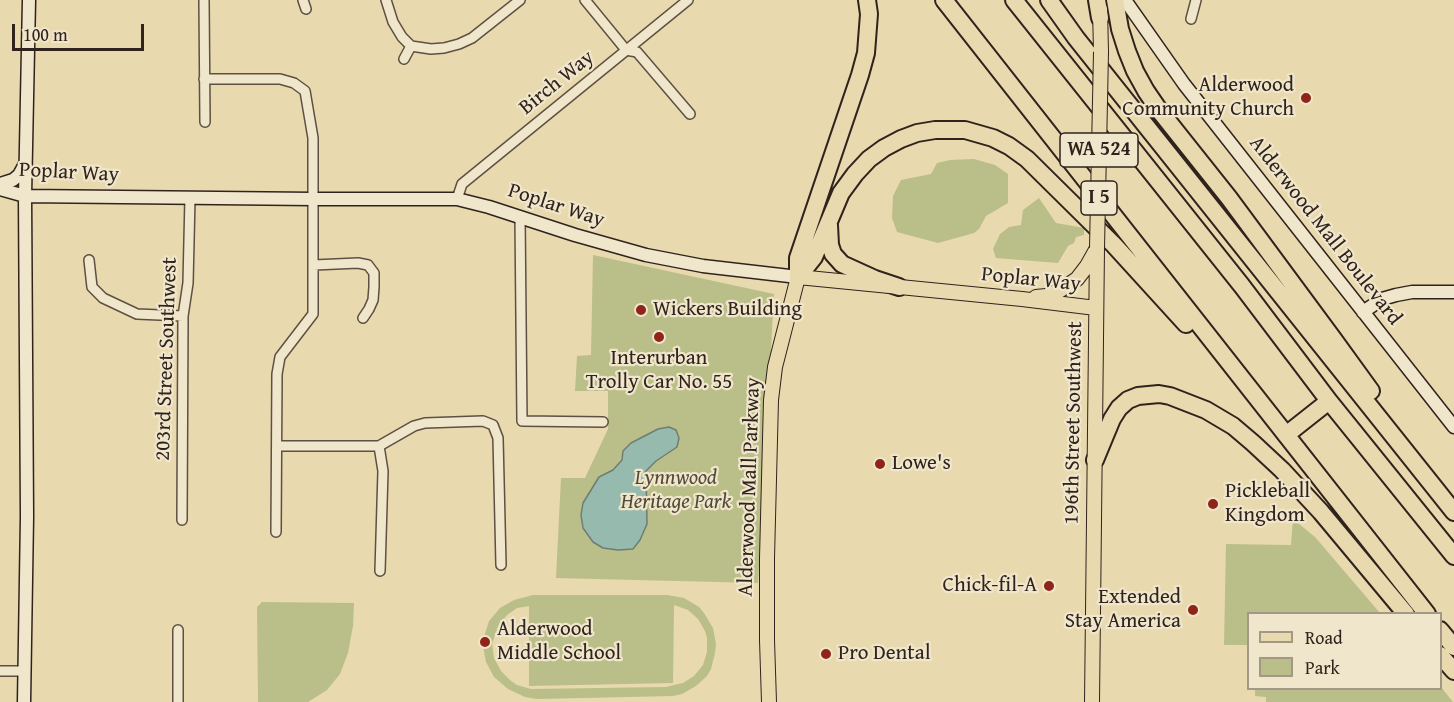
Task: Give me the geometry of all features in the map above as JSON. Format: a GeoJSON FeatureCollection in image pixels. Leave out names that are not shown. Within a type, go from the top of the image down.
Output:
{"type":"FeatureCollection","features":[{"type":"Feature","properties":{"kind":"highway"},"geometry":{"type":"LineString","coordinates":[[798,277],[798,258],[866,53],[869,14],[867,0]]}},
{"type":"Feature","properties":{"kind":"highway","name":"I 5"},"geometry":{"type":"LineString","coordinates":[[944,0],[1425,612]]}},
{"type":"Feature","properties":{"kind":"highway"},"geometry":{"type":"LineString","coordinates":[[1014,0],[1242,286],[1329,401],[1454,555]]}},
{"type":"Feature","properties":{"kind":"highway"},"geometry":{"type":"LineString","coordinates":[[1049,0],[1076,38],[1454,511]]}},
{"type":"Feature","properties":{"kind":"highway"},"geometry":{"type":"LineString","coordinates":[[1099,0],[1100,18]]}},
{"type":"Feature","properties":{"kind":"highway"},"geometry":{"type":"LineString","coordinates":[[1114,0],[1126,51],[1146,91],[1334,340],[1454,511]]}},
{"type":"Feature","properties":{"kind":"highway"},"geometry":{"type":"LineString","coordinates":[[798,277],[814,257],[841,193],[869,159],[884,148],[917,133],[951,129],[980,134],[1008,146],[1049,179],[1255,396]]}},
{"type":"Feature","properties":{"kind":"highway"},"geometry":{"type":"LineString","coordinates":[[829,221],[830,245],[833,254],[842,264],[874,279],[899,287]]}},
{"type":"Feature","properties":{"kind":"highway"},"geometry":{"type":"LineString","coordinates":[[1095,460],[1116,413],[1128,400],[1138,396],[1159,394],[1184,400],[1206,410],[1233,426],[1282,470],[1321,512],[1404,612]]}},
{"type":"Feature","properties":{"kind":"highway"},"geometry":{"type":"LineString","coordinates":[[1286,435],[1329,401]]}},
{"type":"Feature","properties":{"kind":"highway"},"geometry":{"type":"LineString","coordinates":[[1442,632],[1454,647]]}},
{"type":"Feature","properties":{"kind":"highway"},"geometry":{"type":"LineString","coordinates":[[1442,657],[1454,671]]}},
{"type":"Feature","properties":{"kind":"main road"},"geometry":{"type":"LineString","coordinates":[[24,702],[27,517],[25,196],[29,0]]}},
{"type":"Feature","properties":{"kind":"main road","name":"Alderwood Mall Boulevard"},"geometry":{"type":"LineString","coordinates":[[1125,0],[1184,84],[1454,427]]}},
{"type":"Feature","properties":{"kind":"main road","name":"196th Street Southwest"},"geometry":{"type":"LineString","coordinates":[[1092,702],[1100,18]]}},
{"type":"Feature","properties":{"kind":"main road"},"geometry":{"type":"LineString","coordinates":[[0,184],[13,180],[26,163]]}},
{"type":"Feature","properties":{"kind":"main road","name":"Poplar Way"},"geometry":{"type":"LineString","coordinates":[[0,189],[25,196],[457,199],[646,255],[703,266],[1096,308]]}},
{"type":"Feature","properties":{"kind":"main road"},"geometry":{"type":"LineString","coordinates":[[1022,299],[1046,296],[1059,291],[1077,279],[1097,249]]}},
{"type":"Feature","properties":{"kind":"main road","name":"Alderwood Mall Parkway"},"geometry":{"type":"LineString","coordinates":[[769,702],[767,558],[771,400],[775,367],[798,277]]}},
{"type":"Feature","properties":{"kind":"main road"},"geometry":{"type":"LineString","coordinates":[[1363,312],[1382,299],[1396,294],[1454,292]]}},
{"type":"Feature","properties":{"kind":"street"},"geometry":{"type":"LineString","coordinates":[[204,0],[205,122]]}},
{"type":"Feature","properties":{"kind":"street"},"geometry":{"type":"LineString","coordinates":[[386,0],[393,22],[402,37],[411,46],[431,49],[459,44],[472,38],[520,0]]}},
{"type":"Feature","properties":{"kind":"street"},"geometry":{"type":"LineString","coordinates":[[585,0],[626,50],[637,52],[690,114]]}},
{"type":"Feature","properties":{"kind":"street","name":"Birch Way"},"geometry":{"type":"LineString","coordinates":[[457,199],[462,184],[688,0]]}},
{"type":"Feature","properties":{"kind":"street"},"geometry":{"type":"LineString","coordinates":[[1191,19],[1196,0]]}},
{"type":"Feature","properties":{"kind":"street"},"geometry":{"type":"LineString","coordinates":[[404,59],[411,46]]}},
{"type":"Feature","properties":{"kind":"street"},"geometry":{"type":"LineString","coordinates":[[204,79],[280,79],[294,83],[305,92],[313,138],[313,314],[280,357],[277,374],[276,532]]}},
{"type":"Feature","properties":{"kind":"street","name":"203rd Street Southwest"},"geometry":{"type":"LineString","coordinates":[[182,520],[183,316],[188,283],[190,198]]}},
{"type":"Feature","properties":{"kind":"street"},"geometry":{"type":"LineString","coordinates":[[520,216],[522,421],[603,422]]}},
{"type":"Feature","properties":{"kind":"street"},"geometry":{"type":"LineString","coordinates":[[89,260],[92,287],[103,298],[136,314],[183,316]]}},
{"type":"Feature","properties":{"kind":"street"},"geometry":{"type":"LineString","coordinates":[[314,265],[358,263],[368,265],[374,273],[373,300],[363,318]]}},
{"type":"Feature","properties":{"kind":"street"},"geometry":{"type":"LineString","coordinates":[[277,446],[379,446],[414,426],[425,423],[483,421],[493,425],[498,438],[501,565]]}},
{"type":"Feature","properties":{"kind":"street"},"geometry":{"type":"LineString","coordinates":[[379,446],[383,471],[380,571]]}},
{"type":"Feature","properties":{"kind":"street"},"geometry":{"type":"LineString","coordinates":[[178,630],[178,702]]}},
{"type":"Feature","properties":{"kind":"street"},"geometry":{"type":"LineString","coordinates":[[0,671],[24,671]]}},
{"type":"Feature","properties":{"kind":"green space"},"geometry":{"type":"Polygon","coordinates":[[[974,159],[995,165],[1008,174],[1008,203],[986,216],[974,233],[938,243],[897,232],[892,218],[893,196],[901,180],[931,174],[937,163],[974,159]]]}},
{"type":"Feature","properties":{"kind":"green space"},"geometry":{"type":"Polygon","coordinates":[[[1039,198],[1056,223],[1084,228],[1084,235],[1076,237],[1058,263],[996,258],[993,249],[1000,234],[1009,227],[1021,225],[1023,210],[1039,198]]]}},
{"type":"Feature","properties":{"kind":"green space","name":"Lynnwood Heritage Park"},"geometry":{"type":"Polygon","coordinates":[[[593,255],[774,294],[758,583],[556,578],[561,478],[585,478],[608,429],[608,391],[575,391],[577,356],[591,355],[593,255]]]}},
{"type":"Feature","properties":{"kind":"green space"},"geometry":{"type":"Polygon","coordinates":[[[1293,519],[1315,537],[1379,612],[1247,612],[1247,645],[1224,645],[1226,544],[1291,545],[1293,519]]]}},
{"type":"Feature","properties":{"kind":"green space"},"geometry":{"type":"Polygon","coordinates":[[[533,595],[667,595],[684,598],[699,607],[713,628],[716,644],[711,669],[696,686],[673,696],[537,699],[525,697],[508,689],[494,677],[486,662],[483,646],[489,621],[500,608],[514,600],[533,595]],[[674,605],[673,683],[529,686],[529,606],[517,608],[498,626],[492,644],[494,658],[501,671],[511,681],[531,689],[666,687],[683,683],[694,676],[703,665],[707,652],[705,631],[698,619],[688,610],[674,605]]]}},
{"type":"Feature","properties":{"kind":"green space"},"geometry":{"type":"Polygon","coordinates":[[[262,602],[354,603],[348,653],[340,674],[327,690],[308,702],[258,702],[257,607],[262,602]]]}},
{"type":"Feature","properties":{"kind":"green space"},"geometry":{"type":"Polygon","coordinates":[[[1442,688],[1453,702],[1266,702],[1266,697],[1255,696],[1255,690],[1442,688]]]}},
{"type":"Feature","properties":{"kind":"water"},"geometry":{"type":"Polygon","coordinates":[[[669,427],[676,430],[679,438],[677,447],[646,471],[647,524],[640,540],[633,549],[618,550],[603,548],[593,542],[583,528],[581,515],[583,503],[599,477],[613,470],[622,460],[623,451],[631,443],[658,429],[669,427]]]}},
{"type":"Feature","properties":{"kind":"place","name":"Alderwood Community Church"},"geometry":{"type":"Point","coordinates":[1306,98]}},
{"type":"Feature","properties":{"kind":"place","name":"Wickers Building"},"geometry":{"type":"Point","coordinates":[641,310]}},
{"type":"Feature","properties":{"kind":"place","name":"Interurban Trolly Car No. 55"},"geometry":{"type":"Point","coordinates":[659,337]}},
{"type":"Feature","properties":{"kind":"place","name":"Lowe's"},"geometry":{"type":"Point","coordinates":[880,464]}},
{"type":"Feature","properties":{"kind":"place","name":"Pickleball Kingdom"},"geometry":{"type":"Point","coordinates":[1213,504]}},
{"type":"Feature","properties":{"kind":"place","name":"Chick-fil-A"},"geometry":{"type":"Point","coordinates":[1049,586]}},
{"type":"Feature","properties":{"kind":"place","name":"Extended Stay America"},"geometry":{"type":"Point","coordinates":[1193,610]}},
{"type":"Feature","properties":{"kind":"place","name":"Alderwood Middle School"},"geometry":{"type":"Point","coordinates":[485,642]}},
{"type":"Feature","properties":{"kind":"place","name":"Pro Dental"},"geometry":{"type":"Point","coordinates":[826,654]}}]}
